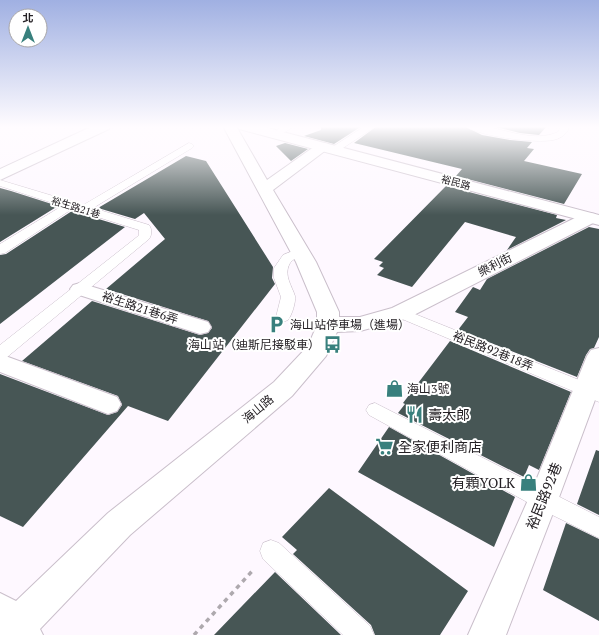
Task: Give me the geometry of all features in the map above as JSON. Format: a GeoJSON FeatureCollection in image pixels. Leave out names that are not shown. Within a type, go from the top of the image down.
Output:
{"type":"FeatureCollection","features":[{"type":"Feature","properties":{"kind":"street"},"geometry":{"type":"LineString","coordinates":[[0,175],[41,156]]}},
{"type":"Feature","properties":{"kind":"street","name":"海山路"},"geometry":{"type":"LineString","coordinates":[[14,627],[119,524],[283,388],[318,350],[328,325],[328,312],[306,262],[245,156]]}},
{"type":"Feature","properties":{"kind":"street"},"geometry":{"type":"LineString","coordinates":[[264,189],[317,156]]}},
{"type":"Feature","properties":{"kind":"street","name":"裕民路"},"geometry":{"type":"LineString","coordinates":[[357,156],[594,219]]}},
{"type":"Feature","properties":{"kind":"street","name":"樂利街"},"geometry":{"type":"LineString","coordinates":[[328,325],[360,324],[400,313],[594,219]]}},
{"type":"Feature","properties":{"kind":"street","name":"裕生路21巷6弄"},"geometry":{"type":"LineString","coordinates":[[80,289],[200,327]]}},
{"type":"Feature","properties":{"kind":"street","name":"裕民路92巷"},"geometry":{"type":"LineString","coordinates":[[487,635],[543,500],[592,392],[599,356]]}},
{"type":"Feature","properties":{"kind":"street"},"geometry":{"type":"LineString","coordinates":[[0,363],[108,404]]}},
{"type":"Feature","properties":{"kind":"lane"},"geometry":{"type":"LineString","coordinates":[[84,209],[173,156]]}},
{"type":"Feature","properties":{"kind":"lane","name":"裕生路21巷"},"geometry":{"type":"LineString","coordinates":[[0,184],[145,228],[145,236]]}},
{"type":"Feature","properties":{"kind":"lane"},"geometry":{"type":"LineString","coordinates":[[0,250],[71,205]]}},
{"type":"Feature","properties":{"kind":"lane","name":"裕生路21巷6弄"},"geometry":{"type":"LineString","coordinates":[[0,354],[145,236]]}},
{"type":"Feature","properties":{"kind":"lane"},"geometry":{"type":"LineString","coordinates":[[283,316],[288,297],[281,281],[281,267],[286,258],[300,252]]}},
{"type":"Feature","properties":{"kind":"lane","name":"裕民路92巷18弄"},"geometry":{"type":"LineString","coordinates":[[400,313],[592,392]]}},
{"type":"Feature","properties":{"kind":"lane"},"geometry":{"type":"LineString","coordinates":[[375,410],[543,500],[599,528]]}},
{"type":"Feature","properties":{"kind":"lane"},"geometry":{"type":"LineString","coordinates":[[270,551],[361,635]]}},
{"type":"Feature","properties":{"kind":"path"},"geometry":{"type":"LineString","coordinates":[[194,635],[270,551]]}},
{"type":"Feature","properties":{"kind":"building"},"geometry":{"type":"Polygon","coordinates":[[[186,156],[206,161],[273,267],[272,278],[275,284],[168,421],[128,406],[23,527],[0,516],[0,374],[108,415],[117,412],[122,405],[118,396],[22,361],[92,301],[200,335],[208,333],[212,328],[208,321],[106,289],[165,239],[144,213],[135,219],[98,208],[186,156]]]}},
{"type":"Feature","properties":{"kind":"building"},"geometry":{"type":"Polygon","coordinates":[[[286,156],[299,156],[291,161],[286,156]]]}},
{"type":"Feature","properties":{"kind":"building"},"geometry":{"type":"Polygon","coordinates":[[[406,156],[528,156],[524,161],[582,174],[564,204],[456,176],[462,169],[406,156]]]}},
{"type":"Feature","properties":{"kind":"building"},"geometry":{"type":"Polygon","coordinates":[[[446,186],[557,215],[556,218],[566,220],[507,250],[516,237],[465,222],[412,287],[377,275],[384,268],[379,266],[383,262],[374,259],[446,186]]]}},
{"type":"Feature","properties":{"kind":"building"},"geometry":{"type":"Polygon","coordinates":[[[0,188],[11,191],[58,206],[0,242],[0,188]]]}},
{"type":"Feature","properties":{"kind":"building"},"geometry":{"type":"Polygon","coordinates":[[[72,211],[125,227],[0,324],[0,255],[6,254],[72,211]]]}},
{"type":"Feature","properties":{"kind":"building"},"geometry":{"type":"Polygon","coordinates":[[[589,227],[599,229],[599,337],[594,348],[590,349],[586,355],[577,377],[458,330],[468,317],[455,312],[473,287],[480,290],[487,279],[589,227]]]}},
{"type":"Feature","properties":{"kind":"building"},"geometry":{"type":"Polygon","coordinates":[[[450,341],[571,392],[539,470],[529,465],[524,477],[398,413],[405,404],[403,403],[450,341]]]}},
{"type":"Feature","properties":{"kind":"building"},"geometry":{"type":"Polygon","coordinates":[[[389,427],[515,497],[494,547],[358,472],[389,427]]]}},
{"type":"Feature","properties":{"kind":"building"},"geometry":{"type":"Polygon","coordinates":[[[596,450],[599,451],[599,515],[577,504],[596,450]]]}},
{"type":"Feature","properties":{"kind":"building"},"geometry":{"type":"Polygon","coordinates":[[[329,488],[468,591],[440,635],[375,635],[371,625],[293,554],[297,550],[282,537],[329,488]]]}},
{"type":"Feature","properties":{"kind":"building"},"geometry":{"type":"Polygon","coordinates":[[[566,523],[599,539],[599,621],[543,590],[566,523]]]}},
{"type":"Feature","properties":{"kind":"building"},"geometry":{"type":"Polygon","coordinates":[[[275,572],[341,635],[214,635],[275,572]]]}},
{"type":"Feature","properties":{"kind":"place","name":"海山站停車場（進場）"},"geometry":{"type":"Point","coordinates":[277,325]}},
{"type":"Feature","properties":{"kind":"place","name":"海山站（迪斯尼接駁車）"},"geometry":{"type":"Point","coordinates":[333,345]}},
{"type":"Feature","properties":{"kind":"place","name":"海山3號"},"geometry":{"type":"Point","coordinates":[394,389]}},
{"type":"Feature","properties":{"kind":"place","name":"壽太郎"},"geometry":{"type":"Point","coordinates":[415,415]}},
{"type":"Feature","properties":{"kind":"place","name":"全家便利商店"},"geometry":{"type":"Point","coordinates":[385,447]}},
{"type":"Feature","properties":{"kind":"place","name":"有顆YOLK"},"geometry":{"type":"Point","coordinates":[528,483]}}]}
